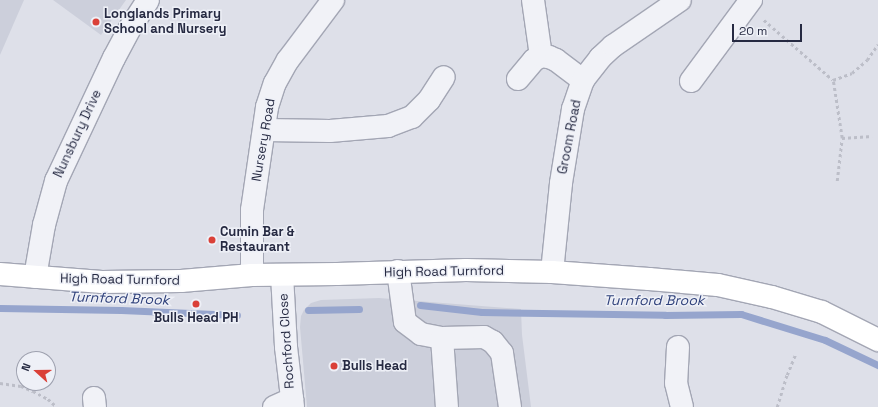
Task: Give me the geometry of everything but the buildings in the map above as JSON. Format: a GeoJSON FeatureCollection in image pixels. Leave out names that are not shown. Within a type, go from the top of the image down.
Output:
{"type":"FeatureCollection","features":[{"type":"Feature","properties":{"kind":"main road","name":"High Road Turnford"},"geometry":{"type":"LineString","coordinates":[[0,274],[102,282],[182,281],[252,275],[398,271],[466,270],[552,272],[718,285],[772,297],[822,312],[878,340]]}},
{"type":"Feature","properties":{"kind":"street","name":"Nunsbury Drive"},"geometry":{"type":"LineString","coordinates":[[35,277],[44,225],[56,181],[114,58],[130,28],[148,0]]}},
{"type":"Feature","properties":{"kind":"street","name":"Nursery Road"},"geometry":{"type":"LineString","coordinates":[[252,275],[252,210],[265,130],[267,108],[275,83],[288,60],[333,0]]}},
{"type":"Feature","properties":{"kind":"street"},"geometry":{"type":"LineString","coordinates":[[532,0],[541,56]]}},
{"type":"Feature","properties":{"kind":"street","name":"Groom Road"},"geometry":{"type":"LineString","coordinates":[[552,272],[561,183],[573,109],[584,80],[600,58],[613,46],[680,0]]}},
{"type":"Feature","properties":{"kind":"street"},"geometry":{"type":"LineString","coordinates":[[691,82],[749,2]]}},
{"type":"Feature","properties":{"kind":"street"},"geometry":{"type":"LineString","coordinates":[[518,79],[534,60],[541,56],[556,60],[584,80]]}},
{"type":"Feature","properties":{"kind":"street"},"geometry":{"type":"LineString","coordinates":[[265,130],[330,131],[388,126],[412,117],[429,100],[444,78]]}},
{"type":"Feature","properties":{"kind":"street"},"geometry":{"type":"LineString","coordinates":[[398,271],[405,322],[421,334],[442,338],[484,337],[493,342],[502,353],[510,407]]}},
{"type":"Feature","properties":{"kind":"street","name":"Rochford Close"},"geometry":{"type":"LineString","coordinates":[[282,275],[286,404]]}},
{"type":"Feature","properties":{"kind":"street"},"geometry":{"type":"LineString","coordinates":[[442,338],[447,407]]}},
{"type":"Feature","properties":{"kind":"street"},"geometry":{"type":"LineString","coordinates":[[678,347],[676,383],[682,407]]}},
{"type":"Feature","properties":{"kind":"path"},"geometry":{"type":"LineString","coordinates":[[749,2],[833,80],[842,138],[837,181]]}},
{"type":"Feature","properties":{"kind":"path"},"geometry":{"type":"LineString","coordinates":[[833,80],[852,72],[867,60],[878,44]]}},
{"type":"Feature","properties":{"kind":"path"},"geometry":{"type":"LineString","coordinates":[[842,138],[872,136]]}},
{"type":"Feature","properties":{"kind":"path"},"geometry":{"type":"LineString","coordinates":[[777,407],[786,375],[795,355]]}},
{"type":"Feature","properties":{"kind":"path"},"geometry":{"type":"LineString","coordinates":[[0,382],[21,386],[33,391],[48,399],[57,407]]}},
{"type":"Feature","properties":{"kind":"shaded area"},"geometry":{"type":"Polygon","coordinates":[[[0,0],[24,0],[0,55],[0,0]]]}},
{"type":"Feature","properties":{"kind":"shaded area","name":"Longlands Primary School and Nursery"},"geometry":{"type":"Polygon","coordinates":[[[53,0],[126,0],[101,35],[53,0]]]}},
{"type":"Feature","properties":{"kind":"shaded area"},"geometry":{"type":"Polygon","coordinates":[[[379,298],[521,309],[522,335],[531,407],[307,407],[300,327],[301,316],[304,310],[311,303],[321,300],[379,298]]]}},
{"type":"Feature","properties":{"kind":"waterway","name":"Turnford Brook"},"geometry":{"type":"LineString","coordinates":[[420,305],[482,312],[665,315],[741,314],[825,340],[878,365]]}},
{"type":"Feature","properties":{"kind":"waterway","name":"Turnford Brook"},"geometry":{"type":"LineString","coordinates":[[0,308],[121,310],[237,315]]}},
{"type":"Feature","properties":{"kind":"waterway","name":"Turnford Brook"},"geometry":{"type":"LineString","coordinates":[[308,310],[359,309]]}},
{"type":"Feature","properties":{"kind":"place","name":"Longlands Primary School and Nursery"},"geometry":{"type":"Point","coordinates":[96,22]}},
{"type":"Feature","properties":{"kind":"place","name":"Cumin Bar & Restaurant"},"geometry":{"type":"Point","coordinates":[212,240]}},
{"type":"Feature","properties":{"kind":"place","name":"Bulls Head PH"},"geometry":{"type":"Point","coordinates":[196,304]}},
{"type":"Feature","properties":{"kind":"place","name":"Bulls Head"},"geometry":{"type":"Point","coordinates":[334,366]}}]}
